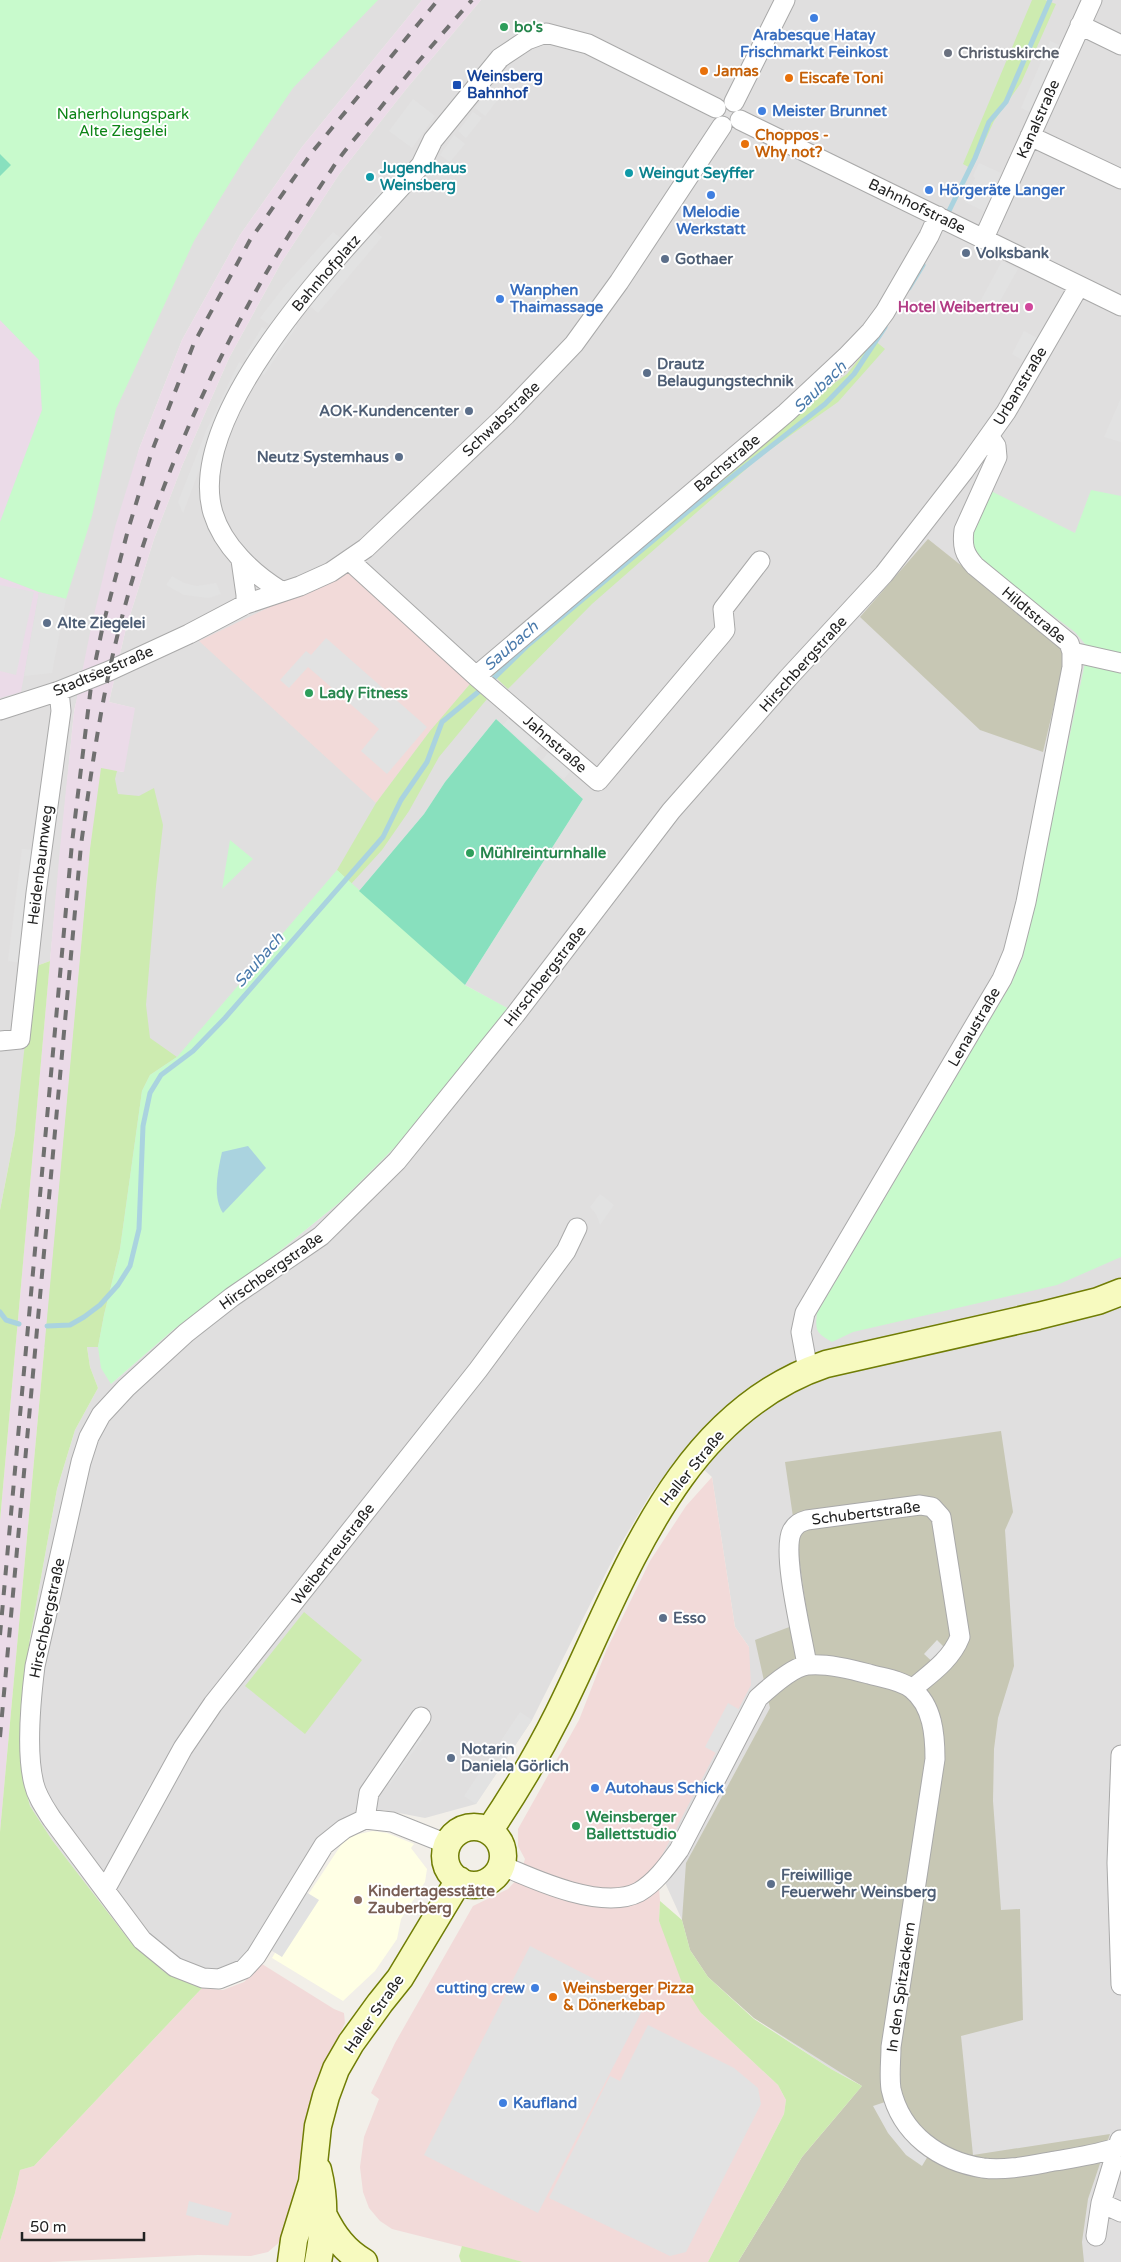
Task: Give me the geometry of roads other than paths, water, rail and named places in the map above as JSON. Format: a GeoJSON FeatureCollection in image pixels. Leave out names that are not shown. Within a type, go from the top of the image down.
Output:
{"type":"FeatureCollection","features":[{"type":"Feature","properties":{"kind":"street"},"geometry":{"type":"LineString","coordinates":[[734,102],[785,0]]}},
{"type":"Feature","properties":{"kind":"street","name":"Kanalstraße"},"geometry":{"type":"LineString","coordinates":[[984,238],[1092,0]]}},
{"type":"Feature","properties":{"kind":"street"},"geometry":{"type":"LineString","coordinates":[[1080,25],[1121,44]]}},
{"type":"Feature","properties":{"kind":"street","name":"Bahnhofplatz"},"geometry":{"type":"LineString","coordinates":[[281,591],[261,579],[241,560],[220,528],[213,513],[210,499],[211,469],[220,435],[240,389],[265,348],[298,304],[421,164],[433,140],[490,70],[511,49],[526,40],[546,33],[588,44],[719,117]]}},
{"type":"Feature","properties":{"kind":"street"},"geometry":{"type":"LineString","coordinates":[[727,101],[734,102],[739,107],[740,120],[735,125],[729,127],[719,117],[721,103],[727,101]]}},
{"type":"Feature","properties":{"kind":"street","name":"Schwabstraße"},"geometry":{"type":"LineString","coordinates":[[204,626],[246,604],[331,572],[350,560],[366,548],[506,415],[574,344],[619,282],[719,117]]}},
{"type":"Feature","properties":{"kind":"street","name":"Bahnhofstraße"},"geometry":{"type":"LineString","coordinates":[[740,120],[1121,306]]}},
{"type":"Feature","properties":{"kind":"street"},"geometry":{"type":"LineString","coordinates":[[1030,136],[1121,179]]}},
{"type":"Feature","properties":{"kind":"street","name":"Bachstraße"},"geometry":{"type":"LineString","coordinates":[[484,682],[786,413],[846,357],[871,331],[884,312],[939,217]]}},
{"type":"Feature","properties":{"kind":"street","name":"Urbanstraße"},"geometry":{"type":"LineString","coordinates":[[962,542],[964,530],[997,457],[996,446],[989,436],[1006,412],[1079,286]]}},
{"type":"Feature","properties":{"kind":"street","name":"Hirschbergstraße"},"geometry":{"type":"LineString","coordinates":[[365,1819],[344,1829],[324,1845],[256,1956],[244,1969],[219,1979],[203,1978],[175,1967],[142,1940],[40,1801],[34,1783],[31,1729],[32,1696],[36,1666],[58,1561],[81,1462],[89,1437],[101,1415],[126,1388],[186,1334],[232,1297],[321,1236],[397,1161],[515,1015],[671,812],[788,678],[884,574],[989,436]]}},
{"type":"Feature","properties":{"kind":"street","name":"Hildtstraße"},"geometry":{"type":"LineString","coordinates":[[962,542],[964,553],[975,566],[1069,643],[1072,652],[1121,663]]}},
{"type":"Feature","properties":{"kind":"street","name":"Bahnhofplatz"},"geometry":{"type":"LineString","coordinates":[[241,560],[246,604]]}},
{"type":"Feature","properties":{"kind":"street","name":"Jahnstraße"},"geometry":{"type":"LineString","coordinates":[[350,560],[484,682],[598,781],[725,630],[722,614],[726,604],[760,562]]}},
{"type":"Feature","properties":{"kind":"street","name":"Stadtseestraße"},"geometry":{"type":"LineString","coordinates":[[0,710],[59,691],[109,671],[204,626]]}},
{"type":"Feature","properties":{"kind":"street","name":"Lenaustraße"},"geometry":{"type":"LineString","coordinates":[[808,1370],[801,1332],[805,1313],[997,987],[1013,953],[1026,902],[1072,667],[1072,652]]}},
{"type":"Feature","properties":{"kind":"street","name":"Heidenbaumweg"},"geometry":{"type":"LineString","coordinates":[[0,1040],[20,1039],[61,711],[59,691]]}},
{"type":"Feature","properties":{"kind":"street","name":"Weibertreustraße"},"geometry":{"type":"LineString","coordinates":[[105,1890],[183,1748],[213,1704],[478,1370],[566,1251],[577,1228]]}},
{"type":"Feature","properties":{"kind":"street","name":"Haller Straße"},"geometry":{"type":"LineString","coordinates":[[489,1831],[507,1805],[558,1714],[633,1554],[659,1509],[692,1464],[741,1411],[764,1394],[794,1376],[826,1364],[1038,1316],[1098,1301],[1121,1292]]}},
{"type":"Feature","properties":{"kind":"street","name":"Schubertstraße"},"geometry":{"type":"LineString","coordinates":[[807,1664],[797,1617],[789,1546],[791,1533],[798,1523],[807,1520],[920,1505],[932,1507],[941,1517],[960,1637],[956,1649],[938,1668],[912,1689]]}},
{"type":"Feature","properties":{"kind":"street"},"geometry":{"type":"LineString","coordinates":[[501,1865],[540,1882],[582,1894],[607,1898],[622,1897],[639,1892],[666,1868],[678,1850],[758,1698],[775,1682],[807,1664],[861,1672],[912,1689]]}},
{"type":"Feature","properties":{"kind":"street","name":"In den Spitzäckern"},"geometry":{"type":"LineString","coordinates":[[912,1689],[926,1707],[934,1732],[935,1759],[891,2047],[891,2089],[899,2109],[910,2130],[929,2148],[959,2162],[984,2168],[1030,2165],[1099,2154],[1119,2142]]}},
{"type":"Feature","properties":{"kind":"street"},"geometry":{"type":"LineString","coordinates":[[421,1717],[369,1793],[365,1819],[392,1822],[447,1844]]}},
{"type":"Feature","properties":{"kind":"street"},"geometry":{"type":"LineString","coordinates":[[1121,1755],[1119,1913],[1121,1985]]}},
{"type":"Feature","properties":{"kind":"street"},"geometry":{"type":"LineString","coordinates":[[473,1826],[489,1831],[499,1842],[502,1850],[501,1865],[496,1873],[482,1884],[473,1884],[459,1880],[447,1866],[445,1852],[447,1844],[458,1831],[465,1828],[473,1826]]}},
{"type":"Feature","properties":{"kind":"street","name":"Haller Straße"},"geometry":{"type":"LineString","coordinates":[[291,2262],[294,2240],[312,2182],[320,2118],[336,2069],[357,2035],[400,1978],[459,1880]]}},
{"type":"Feature","properties":{"kind":"street"},"geometry":{"type":"LineString","coordinates":[[1096,2236],[1101,2203],[1119,2142]]}},
{"type":"Feature","properties":{"kind":"street","name":"Haller Straße"},"geometry":{"type":"LineString","coordinates":[[315,2157],[320,2179],[324,2216],[318,2262]]}},
{"type":"Feature","properties":{"kind":"street"},"geometry":{"type":"LineString","coordinates":[[1101,2203],[1121,2212]]}},
{"type":"Feature","properties":{"kind":"street","name":"Haller Straße"},"geometry":{"type":"LineString","coordinates":[[324,2216],[333,2233],[345,2249],[364,2262]]}},
{"type":"Feature","properties":{"kind":"water"},"geometry":{"type":"Polygon","coordinates":[[[248,1146],[266,1168],[223,1213],[217,1191],[222,1152],[248,1146]]]}},
{"type":"Feature","properties":{"kind":"waterway","name":"Saubach"},"geometry":{"type":"LineString","coordinates":[[946,217],[975,158],[989,122],[1006,102],[1050,0]]}},
{"type":"Feature","properties":{"kind":"waterway","name":"Saubach"},"geometry":{"type":"LineString","coordinates":[[909,288],[923,265]]}},
{"type":"Feature","properties":{"kind":"waterway","name":"Saubach"},"geometry":{"type":"LineString","coordinates":[[490,682],[528,645],[687,512],[825,404],[854,374],[885,327]]}},
{"type":"Feature","properties":{"kind":"waterway","name":"Saubach"},"geometry":{"type":"LineString","coordinates":[[47,1326],[70,1325],[84,1317],[100,1305],[118,1285],[130,1266],[139,1229],[143,1126],[150,1093],[161,1075],[193,1051],[225,1018],[383,837],[401,800],[427,762],[442,722],[483,688]]}},
{"type":"Feature","properties":{"kind":"waterway","name":"Saubach"},"geometry":{"type":"LineString","coordinates":[[0,1312],[6,1320],[19,1324]]}},
{"type":"Feature","properties":{"kind":"railway"},"geometry":{"type":"LineString","coordinates":[[0,1635],[72,843],[92,678],[103,625],[128,530],[152,451],[194,343],[250,240],[313,151],[438,0]]}},
{"type":"Feature","properties":{"kind":"railway"},"geometry":{"type":"LineString","coordinates":[[0,1737],[81,845],[102,710],[119,629],[156,508],[179,449],[205,390],[265,276],[298,221],[342,155],[472,0]]}},
{"type":"Feature","properties":{"kind":"place","name":"Arabesque Hatay Frischmarkt Feinkost"},"geometry":{"type":"Point","coordinates":[814,18]}},
{"type":"Feature","properties":{"kind":"place","name":"bo's"},"geometry":{"type":"Point","coordinates":[504,27]}},
{"type":"Feature","properties":{"kind":"place","name":"Christuskirche"},"geometry":{"type":"Point","coordinates":[948,53]}},
{"type":"Feature","properties":{"kind":"place","name":"Jamas"},"geometry":{"type":"Point","coordinates":[704,71]}},
{"type":"Feature","properties":{"kind":"place","name":"Eiscafe Toni"},"geometry":{"type":"Point","coordinates":[789,78]}},
{"type":"Feature","properties":{"kind":"place","name":"Weinsberg Bahnhof"},"geometry":{"type":"Point","coordinates":[457,85]}},
{"type":"Feature","properties":{"kind":"place","name":"Meister Brunnet"},"geometry":{"type":"Point","coordinates":[762,111]}},
{"type":"Feature","properties":{"kind":"place","name":"Choppos - Why not?"},"geometry":{"type":"Point","coordinates":[745,144]}},
{"type":"Feature","properties":{"kind":"place","name":"Weingut Seyffer"},"geometry":{"type":"Point","coordinates":[629,173]}},
{"type":"Feature","properties":{"kind":"place","name":"Jugendhaus Weinsberg"},"geometry":{"type":"Point","coordinates":[370,177]}},
{"type":"Feature","properties":{"kind":"place","name":"Hörgeräte Langer"},"geometry":{"type":"Point","coordinates":[929,190]}},
{"type":"Feature","properties":{"kind":"place","name":"Melodie Werkstatt"},"geometry":{"type":"Point","coordinates":[711,195]}},
{"type":"Feature","properties":{"kind":"place","name":"Volksbank"},"geometry":{"type":"Point","coordinates":[966,253]}},
{"type":"Feature","properties":{"kind":"place","name":"Gothaer"},"geometry":{"type":"Point","coordinates":[665,259]}},
{"type":"Feature","properties":{"kind":"place","name":"Wanphen Thaimassage"},"geometry":{"type":"Point","coordinates":[500,299]}},
{"type":"Feature","properties":{"kind":"place","name":"Hotel Weibertreu"},"geometry":{"type":"Point","coordinates":[1029,307]}},
{"type":"Feature","properties":{"kind":"place","name":"Drautz Belaugungstechnik"},"geometry":{"type":"Point","coordinates":[647,373]}},
{"type":"Feature","properties":{"kind":"place","name":"AOK-Kundencenter"},"geometry":{"type":"Point","coordinates":[469,411]}},
{"type":"Feature","properties":{"kind":"place","name":"Neutz Systemhaus"},"geometry":{"type":"Point","coordinates":[399,457]}},
{"type":"Feature","properties":{"kind":"place","name":"Alte Ziegelei"},"geometry":{"type":"Point","coordinates":[47,623]}},
{"type":"Feature","properties":{"kind":"place","name":"Lady Fitness"},"geometry":{"type":"Point","coordinates":[309,693]}},
{"type":"Feature","properties":{"kind":"place","name":"Mühlreinturnhalle"},"geometry":{"type":"Point","coordinates":[470,853]}},
{"type":"Feature","properties":{"kind":"place","name":"Esso"},"geometry":{"type":"Point","coordinates":[663,1618]}},
{"type":"Feature","properties":{"kind":"place","name":"Notarin Daniela Görlich"},"geometry":{"type":"Point","coordinates":[451,1758]}},
{"type":"Feature","properties":{"kind":"place","name":"Autohaus Schick"},"geometry":{"type":"Point","coordinates":[595,1788]}},
{"type":"Feature","properties":{"kind":"place","name":"Weinsberger Ballettstudio"},"geometry":{"type":"Point","coordinates":[576,1826]}},
{"type":"Feature","properties":{"kind":"place","name":"Freiwillige Feuerwehr Weinsberg"},"geometry":{"type":"Point","coordinates":[771,1884]}},
{"type":"Feature","properties":{"kind":"place","name":"Kindertagesstätte Zauberberg"},"geometry":{"type":"Point","coordinates":[358,1900]}},
{"type":"Feature","properties":{"kind":"place","name":"cutting crew"},"geometry":{"type":"Point","coordinates":[535,1988]}},
{"type":"Feature","properties":{"kind":"place","name":"Weinsberger Pizza & Dönerkebap"},"geometry":{"type":"Point","coordinates":[553,1997]}},
{"type":"Feature","properties":{"kind":"place","name":"Kaufland"},"geometry":{"type":"Point","coordinates":[503,2103]}},
{"type":"Feature","properties":{"kind":"park label","name":"Naherholungspark Alte Ziegelei"},"geometry":{"type":"Point","coordinates":[123,122]}}]}
